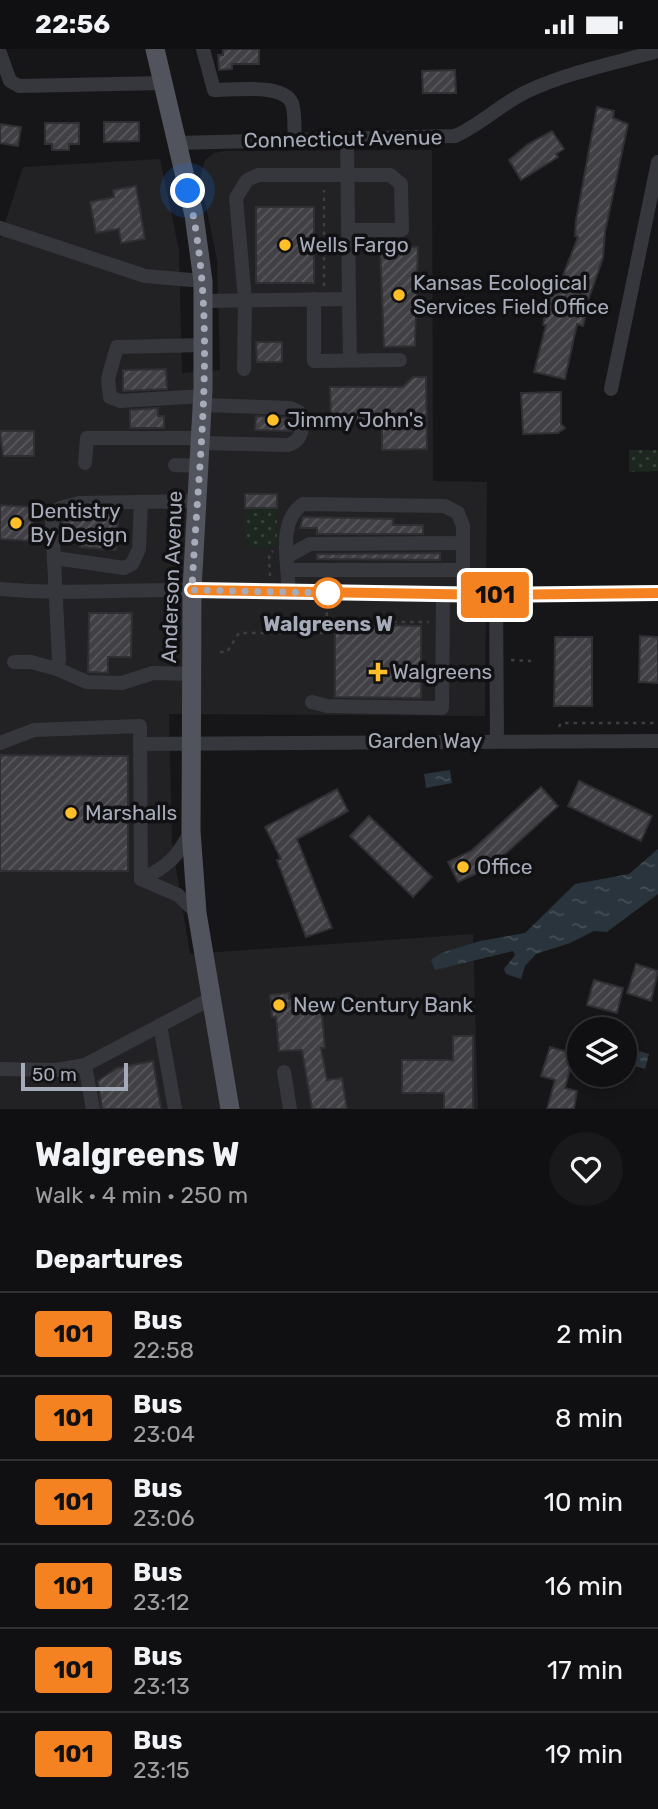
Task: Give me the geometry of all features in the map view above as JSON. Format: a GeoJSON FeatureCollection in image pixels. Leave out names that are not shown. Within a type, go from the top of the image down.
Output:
{"type":"FeatureCollection","features":[{"type":"Feature","properties":{"kind":"main road","name":"Anderson Avenue"},"geometry":{"type":"LineString","coordinates":[[155,49],[194,215],[203,281],[202,401],[192,590],[191,831],[197,913],[230,1109]]}},
{"type":"Feature","properties":{"kind":"street"},"geometry":{"type":"LineString","coordinates":[[203,49],[214,90],[278,90],[288,95],[293,105],[295,140]]}},
{"type":"Feature","properties":{"kind":"street","name":"Connecticut Avenue"},"geometry":{"type":"LineString","coordinates":[[176,143],[455,136],[479,125],[526,92],[561,78],[658,51]]}},
{"type":"Feature","properties":{"kind":"street"},"geometry":{"type":"LineString","coordinates":[[0,53],[10,81],[19,86],[163,83]]}},
{"type":"Feature","properties":{"kind":"street"},"geometry":{"type":"LineString","coordinates":[[347,139],[350,360]]}},
{"type":"Feature","properties":{"kind":"street"},"geometry":{"type":"LineString","coordinates":[[611,389],[658,162]]}},
{"type":"Feature","properties":{"kind":"street"},"geometry":{"type":"LineString","coordinates":[[244,369],[245,300],[236,198],[241,187],[258,175],[390,174],[401,184],[401,230],[348,230]]}},
{"type":"Feature","properties":{"kind":"street"},"geometry":{"type":"LineString","coordinates":[[0,228],[145,277],[203,281]]}},
{"type":"Feature","properties":{"kind":"street"},"geometry":{"type":"LineString","coordinates":[[204,301],[314,299],[349,293]]}},
{"type":"Feature","properties":{"kind":"street"},"geometry":{"type":"LineString","coordinates":[[314,299],[314,361],[400,360]]}},
{"type":"Feature","properties":{"kind":"street"},"geometry":{"type":"LineString","coordinates":[[85,463],[87,438],[288,445],[297,441],[302,432],[299,412],[290,408],[202,401],[121,401],[110,397],[108,379],[117,347],[203,345]]}},
{"type":"Feature","properties":{"kind":"street"},"geometry":{"type":"LineString","coordinates":[[175,465],[199,466]]}},
{"type":"Feature","properties":{"kind":"street"},"geometry":{"type":"LineString","coordinates":[[57,669],[57,593],[52,521],[60,508],[79,503],[197,501]]}},
{"type":"Feature","properties":{"kind":"street"},"geometry":{"type":"LineString","coordinates":[[55,558],[124,568],[132,564],[139,549],[141,502]]}},
{"type":"Feature","properties":{"kind":"street"},"geometry":{"type":"LineString","coordinates":[[289,592],[287,525],[292,511],[303,504],[445,506],[458,513],[463,526],[463,595]]}},
{"type":"Feature","properties":{"kind":"street"},"geometry":{"type":"LineString","coordinates":[[288,563],[310,544],[463,543]]}},
{"type":"Feature","properties":{"kind":"street"},"geometry":{"type":"LineString","coordinates":[[288,563],[463,570]]}},
{"type":"Feature","properties":{"kind":"street"},"geometry":{"type":"LineString","coordinates":[[0,589],[57,593],[192,590],[463,595],[658,593]]}},
{"type":"Feature","properties":{"kind":"street"},"geometry":{"type":"LineString","coordinates":[[312,702],[327,706],[442,708],[443,594]]}},
{"type":"Feature","properties":{"kind":"street"},"geometry":{"type":"LineString","coordinates":[[496,595],[497,741]]}},
{"type":"Feature","properties":{"kind":"street"},"geometry":{"type":"LineString","coordinates":[[14,662],[57,669],[87,682],[122,683],[153,673],[192,674]]}},
{"type":"Feature","properties":{"kind":"street"},"geometry":{"type":"LineString","coordinates":[[0,743],[34,730],[140,726],[141,879]]}},
{"type":"Feature","properties":{"kind":"street","name":"Garden Way"},"geometry":{"type":"LineString","coordinates":[[140,744],[658,741]]}},
{"type":"Feature","properties":{"kind":"street"},"geometry":{"type":"LineString","coordinates":[[141,879],[166,868],[178,856],[191,831]]}},
{"type":"Feature","properties":{"kind":"street"},"geometry":{"type":"LineString","coordinates":[[141,879],[178,895],[197,913]]}},
{"type":"Feature","properties":{"kind":"street"},"geometry":{"type":"LineString","coordinates":[[0,1069],[56,1070],[85,1065],[212,998]]}},
{"type":"Feature","properties":{"kind":"street"},"geometry":{"type":"LineString","coordinates":[[160,1025],[175,1109]]}},
{"type":"Feature","properties":{"kind":"street"},"geometry":{"type":"LineString","coordinates":[[85,1065],[93,1109]]}},
{"type":"Feature","properties":{"kind":"street"},"geometry":{"type":"LineString","coordinates":[[284,1072],[290,1109]]}},
{"type":"Feature","properties":{"kind":"path"},"geometry":{"type":"LineString","coordinates":[[314,190],[325,190],[323,286],[349,293]]}},
{"type":"Feature","properties":{"kind":"path"},"geometry":{"type":"LineString","coordinates":[[220,652],[227,652],[239,633],[328,633],[344,622],[443,622]]}},
{"type":"Feature","properties":{"kind":"path"},"geometry":{"type":"LineString","coordinates":[[511,660],[531,661]]}},
{"type":"Feature","properties":{"kind":"path"},"geometry":{"type":"LineString","coordinates":[[555,730],[561,723],[658,723]]}},
{"type":"Feature","properties":{"kind":"shaded area"},"geometry":{"type":"Polygon","coordinates":[[[432,150],[433,481],[487,482],[485,716],[169,714],[172,843],[190,954],[473,934],[478,1109],[0,1109],[0,239],[23,167],[160,159],[179,250],[182,373],[220,370],[217,260],[200,177],[205,160],[214,153],[225,151],[432,150]]]}},
{"type":"Feature","properties":{"kind":"shaded area"},"geometry":{"type":"Polygon","coordinates":[[[629,450],[658,450],[658,471],[629,472],[629,450]]]}},
{"type":"Feature","properties":{"kind":"shaded area"},"geometry":{"type":"Polygon","coordinates":[[[245,508],[277,508],[277,547],[245,547],[245,508]]]}},
{"type":"Feature","properties":{"kind":"water"},"geometry":{"type":"Polygon","coordinates":[[[450,770],[452,783],[426,788],[424,774],[450,770]]]}},
{"type":"Feature","properties":{"kind":"water"},"geometry":{"type":"Polygon","coordinates":[[[658,849],[658,894],[607,932],[594,931],[570,943],[536,954],[525,966],[521,979],[506,974],[504,969],[515,955],[513,951],[435,970],[431,960],[441,953],[480,941],[525,933],[575,884],[629,874],[658,849]]]}},
{"type":"Feature","properties":{"kind":"water"},"geometry":{"type":"Polygon","coordinates":[[[637,1050],[649,1054],[645,1069],[637,1067],[637,1050]]]}},
{"type":"Feature","properties":{"kind":"building"},"geometry":{"type":"Polygon","coordinates":[[[223,49],[259,49],[259,64],[232,64],[232,69],[219,70],[218,55],[223,55],[223,49]]]}},
{"type":"Feature","properties":{"kind":"building"},"geometry":{"type":"Polygon","coordinates":[[[455,70],[456,93],[423,93],[422,71],[455,70]]]}},
{"type":"Feature","properties":{"kind":"building"},"geometry":{"type":"Polygon","coordinates":[[[597,107],[614,111],[613,118],[628,124],[605,232],[603,258],[585,309],[583,326],[577,324],[565,379],[534,372],[546,325],[543,325],[549,291],[556,293],[578,237],[575,236],[576,220],[597,107]]]}},
{"type":"Feature","properties":{"kind":"building"},"geometry":{"type":"Polygon","coordinates":[[[104,122],[139,122],[139,141],[104,142],[104,122]]]}},
{"type":"Feature","properties":{"kind":"building"},"geometry":{"type":"Polygon","coordinates":[[[45,123],[79,123],[79,144],[69,144],[69,150],[52,150],[52,144],[45,144],[45,123]]]}},
{"type":"Feature","properties":{"kind":"building"},"geometry":{"type":"Polygon","coordinates":[[[0,124],[21,127],[18,146],[0,143],[0,124]]]}},
{"type":"Feature","properties":{"kind":"building"},"geometry":{"type":"Polygon","coordinates":[[[552,131],[564,149],[556,154],[558,157],[521,180],[509,160],[528,144],[552,131]]]}},
{"type":"Feature","properties":{"kind":"building"},"geometry":{"type":"Polygon","coordinates":[[[136,186],[145,239],[121,243],[119,229],[96,233],[90,202],[114,197],[113,190],[136,186]]]}},
{"type":"Feature","properties":{"kind":"building","name":"Wells Fargo"},"geometry":{"type":"Polygon","coordinates":[[[256,207],[314,207],[314,283],[256,283],[256,207]]]}},
{"type":"Feature","properties":{"kind":"building","name":"Kansas Ecological Services Field Office"},"geometry":{"type":"Polygon","coordinates":[[[380,246],[418,247],[415,346],[384,347],[380,246]]]}},
{"type":"Feature","properties":{"kind":"building"},"geometry":{"type":"Polygon","coordinates":[[[256,342],[282,342],[282,362],[257,362],[256,342]]]}},
{"type":"Feature","properties":{"kind":"building"},"geometry":{"type":"Polygon","coordinates":[[[166,369],[167,389],[123,391],[123,370],[166,369]]]}},
{"type":"Feature","properties":{"kind":"building"},"geometry":{"type":"Polygon","coordinates":[[[413,377],[426,377],[427,449],[382,450],[382,423],[331,423],[330,387],[403,387],[413,377]]]}},
{"type":"Feature","properties":{"kind":"building"},"geometry":{"type":"Polygon","coordinates":[[[561,392],[561,424],[565,428],[558,433],[523,434],[521,393],[561,392]]]}},
{"type":"Feature","properties":{"kind":"building"},"geometry":{"type":"Polygon","coordinates":[[[158,408],[158,416],[164,416],[164,428],[130,428],[130,410],[158,408]]]}},
{"type":"Feature","properties":{"kind":"building"},"geometry":{"type":"Polygon","coordinates":[[[256,416],[291,419],[291,431],[255,430],[256,416]]]}},
{"type":"Feature","properties":{"kind":"building"},"geometry":{"type":"Polygon","coordinates":[[[0,431],[34,431],[34,456],[3,456],[0,431]]]}},
{"type":"Feature","properties":{"kind":"building"},"geometry":{"type":"Polygon","coordinates":[[[245,494],[277,494],[277,508],[245,508],[245,494]]]}},
{"type":"Feature","properties":{"kind":"building","name":"Dentistry By Design"},"geometry":{"type":"Polygon","coordinates":[[[0,505],[33,507],[31,541],[0,539],[0,505]]]}},
{"type":"Feature","properties":{"kind":"building"},"geometry":{"type":"Polygon","coordinates":[[[119,512],[116,550],[80,547],[81,538],[62,536],[62,523],[66,516],[119,512]]]}},
{"type":"Feature","properties":{"kind":"building"},"geometry":{"type":"Polygon","coordinates":[[[303,517],[393,519],[393,525],[423,525],[423,534],[317,534],[317,528],[300,528],[303,517]]]}},
{"type":"Feature","properties":{"kind":"building"},"geometry":{"type":"Polygon","coordinates":[[[440,553],[440,560],[317,559],[317,554],[440,553]]]}},
{"type":"Feature","properties":{"kind":"building"},"geometry":{"type":"Polygon","coordinates":[[[89,613],[132,613],[131,657],[108,657],[108,673],[88,672],[89,613]]]}},
{"type":"Feature","properties":{"kind":"building","name":"Walgreens"},"geometry":{"type":"Polygon","coordinates":[[[345,624],[421,626],[421,698],[335,697],[335,633],[345,624]]]}},
{"type":"Feature","properties":{"kind":"building"},"geometry":{"type":"Polygon","coordinates":[[[640,636],[658,637],[658,683],[639,682],[640,636]]]}},
{"type":"Feature","properties":{"kind":"building"},"geometry":{"type":"Polygon","coordinates":[[[555,637],[592,637],[592,706],[554,706],[555,637]]]}},
{"type":"Feature","properties":{"kind":"building","name":"Marshalls"},"geometry":{"type":"Polygon","coordinates":[[[0,755],[128,756],[128,871],[0,871],[0,755]]]}},
{"type":"Feature","properties":{"kind":"building"},"geometry":{"type":"Polygon","coordinates":[[[579,781],[652,816],[641,841],[568,806],[579,781]]]}},
{"type":"Feature","properties":{"kind":"building"},"geometry":{"type":"Polygon","coordinates":[[[541,787],[558,806],[491,867],[458,882],[448,862],[471,851],[541,787]]]}},
{"type":"Feature","properties":{"kind":"building"},"geometry":{"type":"Polygon","coordinates":[[[337,789],[348,811],[297,839],[332,928],[306,937],[277,860],[281,859],[265,827],[337,789]]]}},
{"type":"Feature","properties":{"kind":"building"},"geometry":{"type":"Polygon","coordinates":[[[369,816],[432,877],[413,897],[350,836],[369,816]]]}},
{"type":"Feature","properties":{"kind":"building"},"geometry":{"type":"Polygon","coordinates":[[[636,964],[658,971],[651,1001],[627,993],[636,964]]]}},
{"type":"Feature","properties":{"kind":"building"},"geometry":{"type":"Polygon","coordinates":[[[594,980],[623,988],[617,1013],[587,1005],[594,980]]]}},
{"type":"Feature","properties":{"kind":"building"},"geometry":{"type":"Polygon","coordinates":[[[289,993],[289,999],[307,997],[307,1006],[321,1005],[325,1048],[321,1048],[327,1080],[342,1078],[347,1109],[312,1109],[302,1050],[279,1051],[276,1017],[272,1017],[270,995],[289,993]]]}},
{"type":"Feature","properties":{"kind":"building"},"geometry":{"type":"Polygon","coordinates":[[[453,1036],[473,1036],[473,1109],[444,1109],[444,1093],[402,1093],[402,1060],[453,1060],[453,1036]]]}},
{"type":"Feature","properties":{"kind":"building"},"geometry":{"type":"Polygon","coordinates":[[[550,1047],[567,1052],[565,1088],[577,1091],[574,1109],[547,1109],[555,1080],[541,1076],[550,1047]]]}},
{"type":"Feature","properties":{"kind":"building"},"geometry":{"type":"Polygon","coordinates":[[[153,1061],[161,1109],[102,1109],[98,1081],[117,1068],[153,1061]]]}},
{"type":"Feature","properties":{"kind":"bus line","name":"101"},"geometry":{"type":"LineString","coordinates":[[192,590],[496,595],[658,593]]}},
{"type":"Feature","properties":{"kind":"place","name":"Wells Fargo"},"geometry":{"type":"Point","coordinates":[285,245]}},
{"type":"Feature","properties":{"kind":"place","name":"Kansas Ecological Services Field Office"},"geometry":{"type":"Point","coordinates":[399,295]}},
{"type":"Feature","properties":{"kind":"place","name":"Jimmy John's"},"geometry":{"type":"Point","coordinates":[273,420]}},
{"type":"Feature","properties":{"kind":"place","name":"Dentistry By Design"},"geometry":{"type":"Point","coordinates":[16,523]}},
{"type":"Feature","properties":{"kind":"place","name":"Walgreens W"},"geometry":{"type":"Point","coordinates":[328,593]}},
{"type":"Feature","properties":{"kind":"place","name":"Walgreens"},"geometry":{"type":"Point","coordinates":[378,672]}},
{"type":"Feature","properties":{"kind":"place","name":"Marshalls"},"geometry":{"type":"Point","coordinates":[71,813]}},
{"type":"Feature","properties":{"kind":"place","name":"Office"},"geometry":{"type":"Point","coordinates":[463,867]}},
{"type":"Feature","properties":{"kind":"place","name":"New Century Bank"},"geometry":{"type":"Point","coordinates":[279,1005]}},
{"type":"Feature","properties":{"kind":"route"},"geometry":{"type":"LineString","coordinates":[[188,191],[194,215],[204,301],[203,390],[192,590],[328,593]]}}]}
